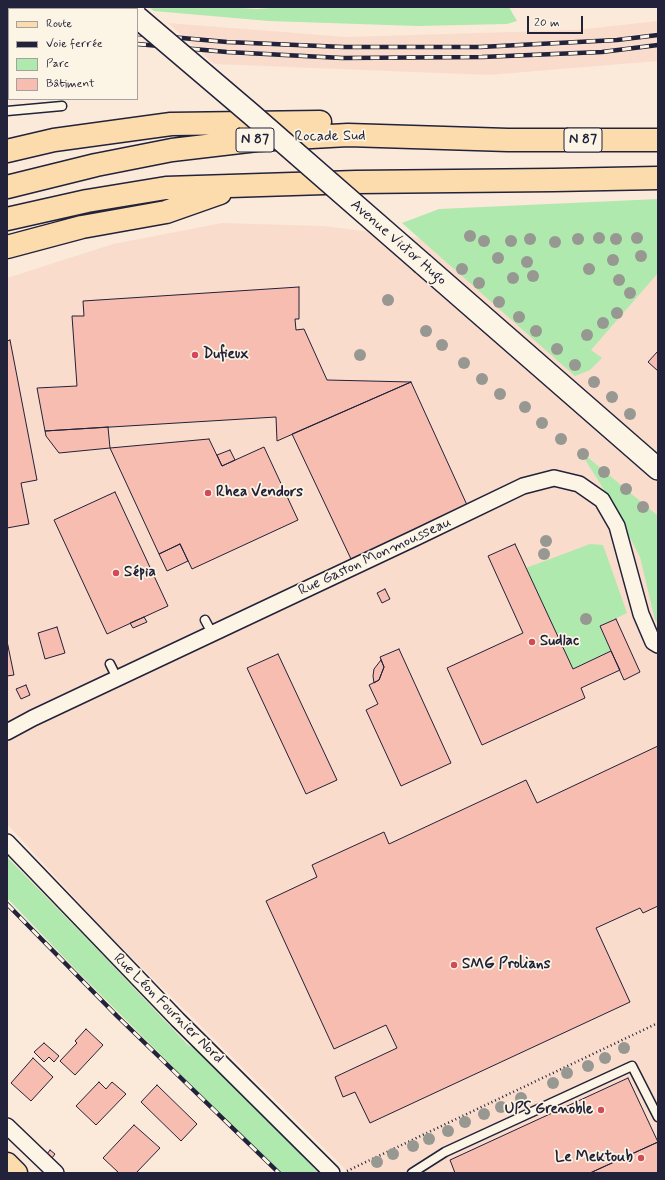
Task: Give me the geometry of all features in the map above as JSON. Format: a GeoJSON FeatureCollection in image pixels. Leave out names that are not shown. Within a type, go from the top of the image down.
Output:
{"type":"FeatureCollection","features":[{"type":"Feature","properties":{"kind":"main road"},"geometry":{"type":"LineString","coordinates":[[7,150],[54,140],[171,124],[376,122],[508,140]]}},
{"type":"Feature","properties":{"kind":"main road","name":"Rocade Sud"},"geometry":{"type":"LineString","coordinates":[[7,187],[96,165],[172,150],[257,140],[348,135],[508,140],[658,140]]}},
{"type":"Feature","properties":{"kind":"main road"},"geometry":{"type":"LineString","coordinates":[[7,219],[87,201],[166,188],[356,182],[658,178]]}},
{"type":"Feature","properties":{"kind":"main road"},"geometry":{"type":"LineString","coordinates":[[7,247],[82,227],[166,212],[240,186]]}},
{"type":"Feature","properties":{"kind":"main road"},"geometry":{"type":"LineString","coordinates":[[7,1164],[16,1173]]}},
{"type":"Feature","properties":{"kind":"street","name":"Avenue Victor Hugo"},"geometry":{"type":"LineString","coordinates":[[138,18],[257,119],[658,469]]}},
{"type":"Feature","properties":{"kind":"street","name":"Rue Gaston Monmousseau"},"geometry":{"type":"LineString","coordinates":[[7,732],[117,678],[208,627],[417,537],[523,486],[554,478],[579,484],[602,500],[617,526],[641,614],[653,642],[658,645]]}},
{"type":"Feature","properties":{"kind":"street","name":"Rue Léon Fournier Nord"},"geometry":{"type":"LineString","coordinates":[[7,842],[178,1020],[332,1173]]}},
{"type":"Feature","properties":{"kind":"street"},"geometry":{"type":"LineString","coordinates":[[7,1126],[56,1173]]}},
{"type":"Feature","properties":{"kind":"lane"},"geometry":{"type":"LineString","coordinates":[[7,111],[62,106]]}},
{"type":"Feature","properties":{"kind":"lane"},"geometry":{"type":"LineString","coordinates":[[110,664],[117,678]]}},
{"type":"Feature","properties":{"kind":"lane"},"geometry":{"type":"LineString","coordinates":[[412,1173],[445,1152],[632,1066],[658,1117]]}},
{"type":"Feature","properties":{"kind":"path"},"geometry":{"type":"LineString","coordinates":[[343,1173],[658,1023]]}},
{"type":"Feature","properties":{"kind":"shaded area"},"geometry":{"type":"Polygon","coordinates":[[[7,7],[69,8],[8,8],[7,41],[7,7]]]}},
{"type":"Feature","properties":{"kind":"shaded area"},"geometry":{"type":"Polygon","coordinates":[[[658,21],[658,61],[489,75],[214,64],[168,23],[347,37],[576,30],[658,21]]]}},
{"type":"Feature","properties":{"kind":"shaded area"},"geometry":{"type":"Polygon","coordinates":[[[222,223],[323,226],[470,244],[658,263],[658,1173],[349,1173],[106,932],[7,824],[7,278],[113,244],[222,223]]]}},
{"type":"Feature","properties":{"kind":"green space"},"geometry":{"type":"Polygon","coordinates":[[[149,7],[220,7],[257,9],[285,7],[509,7],[517,21],[507,24],[418,26],[269,21],[154,11],[149,7]]]}},
{"type":"Feature","properties":{"kind":"green space"},"geometry":{"type":"Polygon","coordinates":[[[658,199],[658,273],[591,350],[602,358],[590,370],[575,376],[402,223],[439,209],[658,199]]]}},
{"type":"Feature","properties":{"kind":"green space"},"geometry":{"type":"Polygon","coordinates":[[[579,450],[658,516],[658,623],[655,620],[640,557],[610,499],[579,450]]]}},
{"type":"Feature","properties":{"kind":"green space"},"geometry":{"type":"Polygon","coordinates":[[[590,544],[603,545],[627,613],[600,626],[611,651],[573,669],[526,568],[590,544]]]}},
{"type":"Feature","properties":{"kind":"green space"},"geometry":{"type":"Polygon","coordinates":[[[7,857],[188,1045],[195,1048],[318,1173],[279,1173],[78,972],[7,898],[7,857]]]}},
{"type":"Feature","properties":{"kind":"building","name":"Dufieux"},"geometry":{"type":"Polygon","coordinates":[[[299,287],[299,319],[295,319],[296,330],[304,329],[327,380],[411,382],[277,441],[276,417],[45,431],[37,388],[77,386],[72,316],[84,316],[83,301],[299,287]]]}},
{"type":"Feature","properties":{"kind":"building"},"geometry":{"type":"Polygon","coordinates":[[[10,340],[37,480],[21,483],[29,524],[7,528],[7,341],[10,340]]]}},
{"type":"Feature","properties":{"kind":"building"},"geometry":{"type":"Polygon","coordinates":[[[658,351],[658,371],[648,362],[658,351]]]}},
{"type":"Feature","properties":{"kind":"building"},"geometry":{"type":"Polygon","coordinates":[[[411,382],[467,505],[351,559],[292,434],[411,382]]]}},
{"type":"Feature","properties":{"kind":"building"},"geometry":{"type":"Polygon","coordinates":[[[108,427],[110,448],[59,453],[46,436],[45,431],[108,427]]]}},
{"type":"Feature","properties":{"kind":"building","name":"Rhea Vendors"},"geometry":{"type":"Polygon","coordinates":[[[209,439],[222,466],[264,447],[298,520],[192,569],[180,544],[159,554],[110,448],[209,439]]]}},
{"type":"Feature","properties":{"kind":"building"},"geometry":{"type":"Polygon","coordinates":[[[230,450],[235,460],[222,466],[217,455],[230,450]]]}},
{"type":"Feature","properties":{"kind":"building","name":"Sépia"},"geometry":{"type":"Polygon","coordinates":[[[115,492],[168,606],[107,634],[54,520],[115,492]]]}},
{"type":"Feature","properties":{"kind":"building"},"geometry":{"type":"Polygon","coordinates":[[[180,544],[188,561],[167,571],[159,554],[180,544]]]}},
{"type":"Feature","properties":{"kind":"building","name":"Sudlac"},"geometry":{"type":"Polygon","coordinates":[[[515,544],[573,669],[611,651],[620,670],[581,688],[585,698],[482,745],[447,668],[523,633],[488,556],[515,544]]]}},
{"type":"Feature","properties":{"kind":"building"},"geometry":{"type":"Polygon","coordinates":[[[385,589],[390,599],[382,603],[377,593],[385,589]]]}},
{"type":"Feature","properties":{"kind":"building"},"geometry":{"type":"Polygon","coordinates":[[[144,617],[147,622],[133,628],[130,623],[144,617]]]}},
{"type":"Feature","properties":{"kind":"building"},"geometry":{"type":"Polygon","coordinates":[[[616,619],[640,672],[624,680],[600,626],[616,619]]]}},
{"type":"Feature","properties":{"kind":"building"},"geometry":{"type":"Polygon","coordinates":[[[57,627],[65,653],[45,659],[38,633],[57,627]]]}},
{"type":"Feature","properties":{"kind":"building"},"geometry":{"type":"Polygon","coordinates":[[[7,641],[14,675],[7,676],[7,641]]]}},
{"type":"Feature","properties":{"kind":"building"},"geometry":{"type":"Polygon","coordinates":[[[399,649],[451,763],[401,786],[366,710],[378,704],[369,685],[379,680],[384,667],[380,657],[399,649]]]}},
{"type":"Feature","properties":{"kind":"building"},"geometry":{"type":"Polygon","coordinates":[[[278,654],[337,780],[306,794],[247,668],[278,654]]]}},
{"type":"Feature","properties":{"kind":"building"},"geometry":{"type":"Polygon","coordinates":[[[381,660],[384,667],[379,680],[374,683],[374,669],[381,660]]]}},
{"type":"Feature","properties":{"kind":"building"},"geometry":{"type":"Polygon","coordinates":[[[26,685],[30,695],[21,699],[16,689],[26,685]]]}},
{"type":"Feature","properties":{"kind":"building","name":"SMG Prolians"},"geometry":{"type":"Polygon","coordinates":[[[658,746],[658,906],[643,913],[640,908],[596,928],[630,1002],[370,1123],[355,1092],[343,1097],[335,1077],[397,1048],[386,1025],[334,1049],[266,901],[317,877],[312,865],[384,832],[389,844],[526,780],[537,803],[658,746]]]}},
{"type":"Feature","properties":{"kind":"building"},"geometry":{"type":"Polygon","coordinates":[[[86,1029],[103,1045],[75,1075],[60,1061],[77,1043],[75,1041],[86,1029]]]}},
{"type":"Feature","properties":{"kind":"building"},"geometry":{"type":"Polygon","coordinates":[[[44,1043],[59,1056],[54,1062],[49,1057],[44,1062],[34,1052],[44,1043]]]}},
{"type":"Feature","properties":{"kind":"building"},"geometry":{"type":"Polygon","coordinates":[[[33,1058],[53,1077],[31,1101],[11,1083],[33,1058]]]}},
{"type":"Feature","properties":{"kind":"building","name":"UPS Grenoble"},"geometry":{"type":"Polygon","coordinates":[[[628,1078],[658,1142],[590,1173],[455,1173],[450,1160],[628,1078]]]}},
{"type":"Feature","properties":{"kind":"building"},"geometry":{"type":"Polygon","coordinates":[[[99,1082],[106,1089],[112,1082],[126,1094],[96,1125],[76,1106],[99,1082]]]}},
{"type":"Feature","properties":{"kind":"building"},"geometry":{"type":"Polygon","coordinates":[[[157,1085],[197,1124],[181,1141],[141,1102],[157,1085]]]}},
{"type":"Feature","properties":{"kind":"building"},"geometry":{"type":"Polygon","coordinates":[[[134,1125],[160,1148],[136,1173],[119,1173],[103,1158],[134,1125]]]}},
{"type":"Feature","properties":{"kind":"building","name":"Le Mektoub"},"geometry":{"type":"Polygon","coordinates":[[[658,1142],[658,1173],[590,1173],[658,1142]]]}},
{"type":"Feature","properties":{"kind":"building"},"geometry":{"type":"Polygon","coordinates":[[[50,1150],[55,1154],[52,1158],[47,1154],[50,1150]]]}},
{"type":"Feature","properties":{"kind":"railway"},"geometry":{"type":"LineString","coordinates":[[138,34],[227,42],[343,47],[480,47],[617,40],[658,35]]}},
{"type":"Feature","properties":{"kind":"railway"},"geometry":{"type":"LineString","coordinates":[[138,44],[227,52],[342,58],[482,57],[602,52],[658,45]]}},
{"type":"Feature","properties":{"kind":"railway"},"geometry":{"type":"LineString","coordinates":[[7,904],[117,1016],[279,1173]]}},
{"type":"Feature","properties":{"kind":"place","name":"Dufieux"},"geometry":{"type":"Point","coordinates":[195,355]}},
{"type":"Feature","properties":{"kind":"place","name":"Rhea Vendors"},"geometry":{"type":"Point","coordinates":[208,493]}},
{"type":"Feature","properties":{"kind":"place","name":"Sépia"},"geometry":{"type":"Point","coordinates":[116,573]}},
{"type":"Feature","properties":{"kind":"place","name":"Sudlac"},"geometry":{"type":"Point","coordinates":[532,642]}},
{"type":"Feature","properties":{"kind":"place","name":"SMG Prolians"},"geometry":{"type":"Point","coordinates":[454,965]}},
{"type":"Feature","properties":{"kind":"place","name":"UPS Grenoble"},"geometry":{"type":"Point","coordinates":[601,1110]}},
{"type":"Feature","properties":{"kind":"place","name":"Le Mektoub"},"geometry":{"type":"Point","coordinates":[641,1158]}}]}
